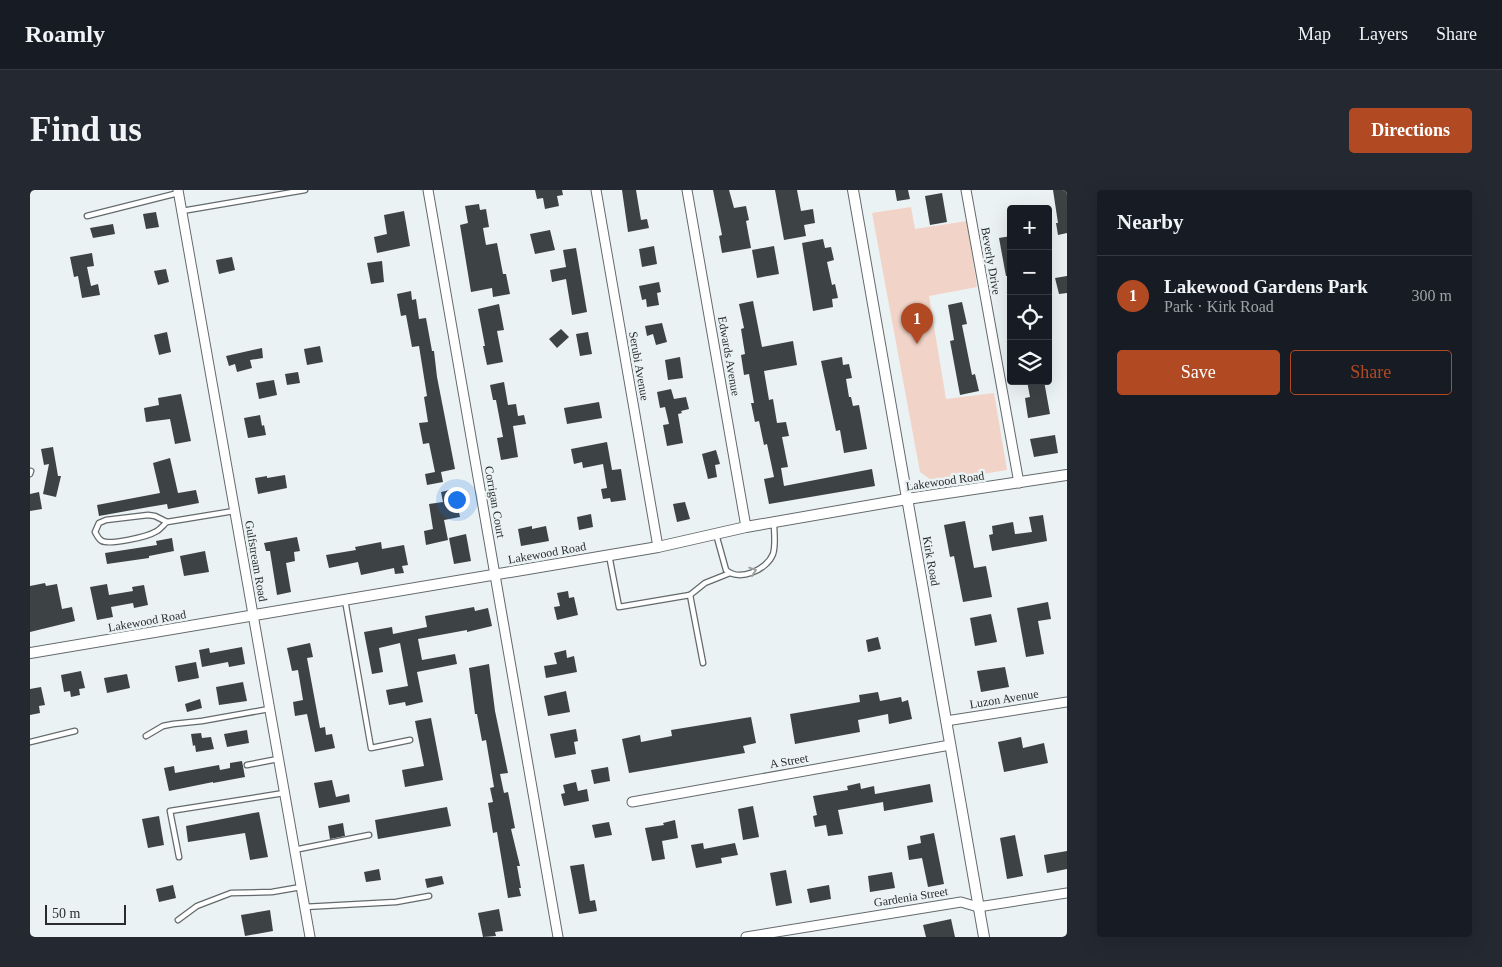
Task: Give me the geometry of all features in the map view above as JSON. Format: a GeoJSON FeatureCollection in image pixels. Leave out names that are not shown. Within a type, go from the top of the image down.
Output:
{"type":"FeatureCollection","features":[{"type":"Feature","properties":{"kind":"street","name":"Corrigan Court"},"geometry":{"type":"LineString","coordinates":[[428,190],[558,937]]}},
{"type":"Feature","properties":{"kind":"street","name":"Serubi Avenue"},"geometry":{"type":"LineString","coordinates":[[596,190],[658,547]]}},
{"type":"Feature","properties":{"kind":"street","name":"Edwards Avenue"},"geometry":{"type":"LineString","coordinates":[[687,190],[746,527]]}},
{"type":"Feature","properties":{"kind":"street","name":"Kirk Road"},"geometry":{"type":"LineString","coordinates":[[853,190],[984,937]]}},
{"type":"Feature","properties":{"kind":"street","name":"Beverly Drive"},"geometry":{"type":"LineString","coordinates":[[966,190],[1018,483]]}},
{"type":"Feature","properties":{"kind":"street","name":"Gulfstream Road"},"geometry":{"type":"LineString","coordinates":[[178,191],[310,937]]}},
{"type":"Feature","properties":{"kind":"street","name":"Lakewood Road"},"geometry":{"type":"LineString","coordinates":[[30,654],[658,547],[746,527],[907,499],[1067,475]]}},
{"type":"Feature","properties":{"kind":"street","name":"Luzon Avenue"},"geometry":{"type":"LineString","coordinates":[[946,721],[1067,702]]}},
{"type":"Feature","properties":{"kind":"street","name":"A Street"},"geometry":{"type":"LineString","coordinates":[[632,802],[950,745]]}},
{"type":"Feature","properties":{"kind":"street","name":"Gardenia Street"},"geometry":{"type":"LineString","coordinates":[[746,937],[961,902],[978,907],[1067,893]]}},
{"type":"Feature","properties":{"kind":"lane"},"geometry":{"type":"LineString","coordinates":[[182,211],[305,190]]}},
{"type":"Feature","properties":{"kind":"lane"},"geometry":{"type":"LineString","coordinates":[[87,216],[178,191]]}},
{"type":"Feature","properties":{"kind":"lane"},"geometry":{"type":"LineString","coordinates":[[167,522],[155,516],[119,518],[99,523],[95,532],[102,542],[110,542],[147,536],[156,532],[167,522],[234,511]]}},
{"type":"Feature","properties":{"kind":"lane"},"geometry":{"type":"LineString","coordinates":[[716,534],[726,570],[737,575],[746,574],[757,571],[765,565],[772,555],[774,522]]}},
{"type":"Feature","properties":{"kind":"lane"},"geometry":{"type":"LineString","coordinates":[[609,555],[619,606],[690,594],[705,583],[730,573]]}},
{"type":"Feature","properties":{"kind":"lane"},"geometry":{"type":"LineString","coordinates":[[690,594],[703,663]]}},
{"type":"Feature","properties":{"kind":"lane"},"geometry":{"type":"LineString","coordinates":[[345,600],[371,748],[410,740]]}},
{"type":"Feature","properties":{"kind":"lane"},"geometry":{"type":"LineString","coordinates":[[146,736],[163,726],[269,709]]}},
{"type":"Feature","properties":{"kind":"lane"},"geometry":{"type":"LineString","coordinates":[[30,742],[75,731]]}},
{"type":"Feature","properties":{"kind":"lane"},"geometry":{"type":"LineString","coordinates":[[247,765],[278,760]]}},
{"type":"Feature","properties":{"kind":"lane"},"geometry":{"type":"LineString","coordinates":[[179,856],[170,811],[284,793]]}},
{"type":"Feature","properties":{"kind":"lane"},"geometry":{"type":"LineString","coordinates":[[294,850],[369,835]]}},
{"type":"Feature","properties":{"kind":"lane"},"geometry":{"type":"LineString","coordinates":[[178,920],[196,906],[231,894],[272,892],[301,887]]}},
{"type":"Feature","properties":{"kind":"lane"},"geometry":{"type":"LineString","coordinates":[[304,907],[396,902],[429,896]]}},
{"type":"Feature","properties":{"kind":"shaded area"},"geometry":{"type":"Polygon","coordinates":[[[911,207],[915,229],[967,221],[977,287],[929,296],[946,399],[994,393],[1007,470],[934,482],[920,472],[872,213],[911,207]]]}},
{"type":"Feature","properties":{"kind":"building"},"geometry":{"type":"Polygon","coordinates":[[[535,190],[562,190],[563,195],[557,196],[559,206],[545,209],[543,198],[537,199],[535,190]]]}},
{"type":"Feature","properties":{"kind":"building"},"geometry":{"type":"Polygon","coordinates":[[[622,190],[636,190],[641,220],[647,219],[649,228],[628,232],[622,190]]]}},
{"type":"Feature","properties":{"kind":"building"},"geometry":{"type":"Polygon","coordinates":[[[713,190],[729,190],[734,208],[746,206],[749,220],[746,221],[751,248],[722,253],[719,236],[722,235],[713,190]]]}},
{"type":"Feature","properties":{"kind":"building"},"geometry":{"type":"Polygon","coordinates":[[[775,190],[797,190],[801,211],[813,209],[815,223],[804,225],[806,236],[784,240],[775,190]]]}},
{"type":"Feature","properties":{"kind":"building"},"geometry":{"type":"Polygon","coordinates":[[[895,190],[908,190],[910,199],[897,201],[895,190]]]}},
{"type":"Feature","properties":{"kind":"building"},"geometry":{"type":"Polygon","coordinates":[[[1053,190],[1067,190],[1067,233],[1058,235],[1056,223],[1058,223],[1053,190]]]}},
{"type":"Feature","properties":{"kind":"building"},"geometry":{"type":"Polygon","coordinates":[[[942,193],[947,222],[930,225],[925,196],[942,193]]]}},
{"type":"Feature","properties":{"kind":"building"},"geometry":{"type":"Polygon","coordinates":[[[479,204],[480,210],[486,209],[489,227],[483,228],[486,245],[497,243],[503,274],[506,274],[510,294],[493,297],[492,288],[471,292],[460,225],[468,223],[465,206],[479,204]]]}},
{"type":"Feature","properties":{"kind":"building"},"geometry":{"type":"Polygon","coordinates":[[[404,211],[410,246],[377,253],[374,237],[387,234],[384,215],[404,211]]]}},
{"type":"Feature","properties":{"kind":"building"},"geometry":{"type":"Polygon","coordinates":[[[156,212],[159,227],[146,229],[143,214],[156,212]]]}},
{"type":"Feature","properties":{"kind":"building"},"geometry":{"type":"Polygon","coordinates":[[[113,224],[115,234],[93,238],[90,228],[113,224]]]}},
{"type":"Feature","properties":{"kind":"building"},"geometry":{"type":"Polygon","coordinates":[[[550,230],[555,250],[535,254],[530,234],[550,230]]]}},
{"type":"Feature","properties":{"kind":"building"},"geometry":{"type":"Polygon","coordinates":[[[1007,237],[1007,276],[1006,276],[999,238],[1007,237]]]}},
{"type":"Feature","properties":{"kind":"building"},"geometry":{"type":"Polygon","coordinates":[[[823,239],[825,248],[831,247],[834,260],[827,262],[832,285],[835,284],[838,298],[832,299],[833,307],[813,311],[802,243],[823,239]]]}},
{"type":"Feature","properties":{"kind":"building"},"geometry":{"type":"Polygon","coordinates":[[[654,246],[657,264],[642,267],[639,249],[654,246]]]}},
{"type":"Feature","properties":{"kind":"building"},"geometry":{"type":"Polygon","coordinates":[[[774,246],[779,274],[757,278],[752,250],[774,246]]]}},
{"type":"Feature","properties":{"kind":"building"},"geometry":{"type":"Polygon","coordinates":[[[576,248],[587,312],[572,315],[566,279],[552,282],[550,270],[566,267],[563,250],[576,248]]]}},
{"type":"Feature","properties":{"kind":"building"},"geometry":{"type":"Polygon","coordinates":[[[92,253],[94,266],[87,267],[91,286],[98,284],[100,295],[82,298],[78,276],[74,277],[70,257],[92,253]]]}},
{"type":"Feature","properties":{"kind":"building"},"geometry":{"type":"Polygon","coordinates":[[[232,257],[235,270],[219,274],[216,260],[232,257]]]}},
{"type":"Feature","properties":{"kind":"building"},"geometry":{"type":"Polygon","coordinates":[[[382,261],[384,282],[371,284],[367,263],[382,261]]]}},
{"type":"Feature","properties":{"kind":"building"},"geometry":{"type":"Polygon","coordinates":[[[166,269],[169,282],[158,285],[154,271],[166,269]]]}},
{"type":"Feature","properties":{"kind":"building"},"geometry":{"type":"Polygon","coordinates":[[[1067,276],[1067,293],[1059,294],[1055,278],[1067,276]]]}},
{"type":"Feature","properties":{"kind":"building"},"geometry":{"type":"Polygon","coordinates":[[[659,282],[661,292],[657,293],[659,305],[647,307],[646,299],[642,300],[639,286],[659,282]]]}},
{"type":"Feature","properties":{"kind":"building"},"geometry":{"type":"Polygon","coordinates":[[[411,291],[412,300],[416,299],[419,319],[426,318],[432,351],[434,351],[437,377],[455,469],[441,472],[443,482],[427,485],[425,474],[435,472],[429,443],[423,444],[419,423],[428,422],[424,397],[427,396],[419,346],[412,347],[406,315],[401,316],[397,294],[411,291]]]}},
{"type":"Feature","properties":{"kind":"building"},"geometry":{"type":"Polygon","coordinates":[[[753,301],[762,347],[793,341],[797,365],[764,371],[769,400],[773,399],[777,423],[786,422],[789,436],[782,437],[788,467],[781,468],[784,486],[872,469],[875,486],[769,504],[764,479],[774,477],[767,444],[764,445],[759,421],[755,422],[751,403],[754,403],[749,374],[744,375],[741,355],[745,354],[741,329],[744,328],[739,304],[753,301]]]}},
{"type":"Feature","properties":{"kind":"building"},"geometry":{"type":"Polygon","coordinates":[[[962,302],[967,324],[962,325],[972,375],[975,374],[979,391],[960,395],[950,341],[954,340],[948,305],[962,302]]]}},
{"type":"Feature","properties":{"kind":"building"},"geometry":{"type":"Polygon","coordinates":[[[499,304],[504,330],[497,331],[503,362],[487,365],[478,309],[499,304]]]}},
{"type":"Feature","properties":{"kind":"building"},"geometry":{"type":"Polygon","coordinates":[[[662,323],[667,342],[656,345],[653,334],[647,336],[645,326],[662,323]]]}},
{"type":"Feature","properties":{"kind":"building"},"geometry":{"type":"Polygon","coordinates":[[[561,329],[569,337],[557,348],[549,339],[561,329]]]}},
{"type":"Feature","properties":{"kind":"building"},"geometry":{"type":"Polygon","coordinates":[[[167,332],[171,352],[159,355],[154,335],[167,332]]]}},
{"type":"Feature","properties":{"kind":"building"},"geometry":{"type":"Polygon","coordinates":[[[588,332],[592,354],[580,356],[576,334],[588,332]]]}},
{"type":"Feature","properties":{"kind":"building"},"geometry":{"type":"Polygon","coordinates":[[[320,346],[323,362],[307,365],[304,349],[320,346]]]}},
{"type":"Feature","properties":{"kind":"building"},"geometry":{"type":"Polygon","coordinates":[[[262,348],[263,358],[250,360],[252,368],[237,372],[235,364],[229,366],[226,356],[262,348]]]}},
{"type":"Feature","properties":{"kind":"building"},"geometry":{"type":"Polygon","coordinates":[[[680,357],[683,378],[668,380],[665,360],[680,357]]]}},
{"type":"Feature","properties":{"kind":"building"},"geometry":{"type":"Polygon","coordinates":[[[842,357],[843,365],[849,364],[852,378],[846,379],[849,397],[851,397],[853,406],[859,405],[867,449],[844,453],[840,430],[836,431],[821,361],[842,357]]]}},
{"type":"Feature","properties":{"kind":"building"},"geometry":{"type":"Polygon","coordinates":[[[298,372],[300,383],[287,385],[285,374],[298,372]]]}},
{"type":"Feature","properties":{"kind":"building"},"geometry":{"type":"Polygon","coordinates":[[[274,380],[277,395],[259,399],[256,383],[274,380]]]}},
{"type":"Feature","properties":{"kind":"building"},"geometry":{"type":"Polygon","coordinates":[[[504,382],[508,405],[516,404],[518,416],[524,415],[526,424],[513,426],[518,457],[501,460],[497,438],[503,437],[496,400],[493,400],[490,385],[504,382]]]}},
{"type":"Feature","properties":{"kind":"building"},"geometry":{"type":"Polygon","coordinates":[[[1028,385],[1045,385],[1050,414],[1028,418],[1025,398],[1030,397],[1028,385]]]}},
{"type":"Feature","properties":{"kind":"building"},"geometry":{"type":"Polygon","coordinates":[[[671,389],[674,399],[686,397],[689,409],[678,414],[683,443],[667,446],[663,425],[669,424],[665,407],[660,408],[657,392],[671,389]]]}},
{"type":"Feature","properties":{"kind":"building"},"geometry":{"type":"Polygon","coordinates":[[[181,394],[191,441],[175,444],[170,419],[146,422],[144,408],[159,405],[158,398],[181,394]]]}},
{"type":"Feature","properties":{"kind":"building"},"geometry":{"type":"Polygon","coordinates":[[[599,402],[602,418],[567,424],[564,408],[599,402]]]}},
{"type":"Feature","properties":{"kind":"building"},"geometry":{"type":"Polygon","coordinates":[[[260,415],[266,435],[248,438],[244,418],[260,415]]]}},
{"type":"Feature","properties":{"kind":"building"},"geometry":{"type":"Polygon","coordinates":[[[1055,435],[1058,453],[1034,457],[1030,439],[1055,435]]]}},
{"type":"Feature","properties":{"kind":"building"},"geometry":{"type":"Polygon","coordinates":[[[607,442],[612,470],[621,469],[626,500],[611,502],[610,498],[603,499],[601,489],[607,488],[603,464],[583,468],[582,462],[574,464],[571,449],[607,442]]]}},
{"type":"Feature","properties":{"kind":"building"},"geometry":{"type":"Polygon","coordinates":[[[53,447],[58,476],[61,476],[56,497],[43,494],[49,464],[44,465],[41,449],[53,447]]]}},
{"type":"Feature","properties":{"kind":"building"},"geometry":{"type":"Polygon","coordinates":[[[716,450],[720,464],[715,465],[717,477],[708,479],[702,454],[716,450]]]}},
{"type":"Feature","properties":{"kind":"building"},"geometry":{"type":"Polygon","coordinates":[[[170,458],[178,493],[196,490],[199,503],[168,509],[167,504],[99,516],[97,505],[160,493],[153,463],[170,458]]]}},
{"type":"Feature","properties":{"kind":"building"},"geometry":{"type":"Polygon","coordinates":[[[285,475],[287,488],[258,494],[255,478],[285,475]]]}},
{"type":"Feature","properties":{"kind":"building"},"geometry":{"type":"Polygon","coordinates":[[[454,489],[460,517],[444,520],[448,540],[426,545],[424,531],[433,529],[429,504],[443,502],[441,492],[454,489]]]}},
{"type":"Feature","properties":{"kind":"building"},"geometry":{"type":"Polygon","coordinates":[[[39,492],[42,509],[30,511],[30,494],[39,492]]]}},
{"type":"Feature","properties":{"kind":"building"},"geometry":{"type":"Polygon","coordinates":[[[685,502],[690,519],[677,522],[673,504],[685,502]]]}},
{"type":"Feature","properties":{"kind":"building"},"geometry":{"type":"Polygon","coordinates":[[[591,514],[593,527],[579,530],[577,517],[591,514]]]}},
{"type":"Feature","properties":{"kind":"building"},"geometry":{"type":"Polygon","coordinates":[[[1043,515],[1047,541],[992,551],[989,535],[993,534],[992,526],[1013,522],[1015,534],[1032,532],[1029,517],[1043,515]]]}},
{"type":"Feature","properties":{"kind":"building"},"geometry":{"type":"Polygon","coordinates":[[[965,521],[974,568],[986,566],[992,597],[963,602],[954,556],[950,557],[944,525],[965,521]]]}},
{"type":"Feature","properties":{"kind":"building"},"geometry":{"type":"Polygon","coordinates":[[[532,526],[532,529],[546,526],[549,541],[521,546],[518,529],[532,526]]]}},
{"type":"Feature","properties":{"kind":"building"},"geometry":{"type":"Polygon","coordinates":[[[466,534],[471,561],[454,564],[449,538],[466,534]]]}},
{"type":"Feature","properties":{"kind":"building"},"geometry":{"type":"Polygon","coordinates":[[[297,537],[300,551],[294,552],[295,561],[286,563],[291,592],[277,595],[270,551],[266,551],[264,543],[297,537]]]}},
{"type":"Feature","properties":{"kind":"building"},"geometry":{"type":"Polygon","coordinates":[[[172,538],[174,551],[149,556],[149,558],[107,564],[105,553],[157,545],[156,541],[172,538]]]}},
{"type":"Feature","properties":{"kind":"building"},"geometry":{"type":"Polygon","coordinates":[[[381,542],[382,549],[404,545],[408,565],[402,566],[404,573],[395,574],[394,568],[361,575],[358,562],[329,568],[326,555],[356,550],[355,547],[381,542]]]}},
{"type":"Feature","properties":{"kind":"building"},"geometry":{"type":"Polygon","coordinates":[[[205,551],[209,572],[184,576],[180,556],[205,551]]]}},
{"type":"Feature","properties":{"kind":"building"},"geometry":{"type":"Polygon","coordinates":[[[45,583],[46,586],[57,584],[62,609],[72,607],[75,621],[30,632],[30,586],[45,583]]]}},
{"type":"Feature","properties":{"kind":"building"},"geometry":{"type":"Polygon","coordinates":[[[107,584],[109,595],[133,591],[132,587],[144,585],[148,605],[134,608],[133,603],[111,607],[113,617],[97,620],[90,587],[107,584]]]}},
{"type":"Feature","properties":{"kind":"building"},"geometry":{"type":"Polygon","coordinates":[[[568,591],[569,598],[574,597],[578,615],[557,620],[554,607],[560,606],[557,593],[568,591]]]}},
{"type":"Feature","properties":{"kind":"building"},"geometry":{"type":"Polygon","coordinates":[[[1048,602],[1051,619],[1038,621],[1044,654],[1026,657],[1017,608],[1048,602]]]}},
{"type":"Feature","properties":{"kind":"building"},"geometry":{"type":"Polygon","coordinates":[[[474,607],[475,611],[488,608],[492,626],[467,632],[467,630],[418,639],[422,660],[455,654],[457,664],[417,672],[423,702],[406,706],[405,702],[389,705],[386,690],[408,686],[400,643],[379,648],[383,672],[372,674],[364,632],[392,627],[393,634],[427,627],[425,616],[474,607]]]}},
{"type":"Feature","properties":{"kind":"building"},"geometry":{"type":"Polygon","coordinates":[[[991,614],[997,642],[975,646],[970,618],[991,614]]]}},
{"type":"Feature","properties":{"kind":"building"},"geometry":{"type":"Polygon","coordinates":[[[878,637],[881,649],[868,652],[866,640],[878,637]]]}},
{"type":"Feature","properties":{"kind":"building"},"geometry":{"type":"Polygon","coordinates":[[[310,643],[313,657],[307,658],[320,728],[325,727],[326,735],[332,734],[335,748],[315,752],[307,714],[295,716],[293,702],[303,700],[298,670],[292,671],[287,648],[310,643]]]}},
{"type":"Feature","properties":{"kind":"building"},"geometry":{"type":"Polygon","coordinates":[[[242,647],[245,664],[229,667],[228,662],[202,667],[199,650],[209,648],[210,653],[242,647]]]}},
{"type":"Feature","properties":{"kind":"building"},"geometry":{"type":"Polygon","coordinates":[[[566,650],[567,658],[574,656],[577,672],[546,678],[544,666],[557,664],[554,653],[566,650]]]}},
{"type":"Feature","properties":{"kind":"building"},"geometry":{"type":"Polygon","coordinates":[[[196,662],[199,678],[178,682],[175,666],[196,662]]]}},
{"type":"Feature","properties":{"kind":"building"},"geometry":{"type":"Polygon","coordinates":[[[489,664],[495,711],[508,773],[500,774],[504,793],[508,792],[515,828],[511,829],[520,866],[517,866],[521,896],[508,898],[497,832],[493,833],[488,803],[493,802],[490,788],[494,787],[486,740],[482,741],[477,714],[475,714],[469,668],[489,664]]]}},
{"type":"Feature","properties":{"kind":"building"},"geometry":{"type":"Polygon","coordinates":[[[1005,667],[1009,687],[981,692],[977,671],[1005,667]]]}},
{"type":"Feature","properties":{"kind":"building"},"geometry":{"type":"Polygon","coordinates":[[[81,671],[85,688],[79,689],[80,695],[71,697],[70,691],[64,692],[61,675],[81,671]]]}},
{"type":"Feature","properties":{"kind":"building"},"geometry":{"type":"Polygon","coordinates":[[[127,674],[130,688],[107,693],[104,678],[127,674]]]}},
{"type":"Feature","properties":{"kind":"building"},"geometry":{"type":"Polygon","coordinates":[[[243,682],[247,701],[219,705],[216,687],[243,682]]]}},
{"type":"Feature","properties":{"kind":"building"},"geometry":{"type":"Polygon","coordinates":[[[41,687],[45,705],[39,706],[40,713],[30,715],[30,689],[41,687]]]}},
{"type":"Feature","properties":{"kind":"building"},"geometry":{"type":"Polygon","coordinates":[[[566,691],[570,712],[548,716],[544,696],[566,691]]]}},
{"type":"Feature","properties":{"kind":"building"},"geometry":{"type":"Polygon","coordinates":[[[878,692],[880,701],[901,697],[902,702],[908,700],[912,719],[889,724],[888,714],[858,720],[860,732],[795,744],[790,714],[860,702],[859,695],[878,692]]]}},
{"type":"Feature","properties":{"kind":"building"},"geometry":{"type":"Polygon","coordinates":[[[200,699],[202,708],[187,712],[185,704],[200,699]]]}},
{"type":"Feature","properties":{"kind":"building"},"geometry":{"type":"Polygon","coordinates":[[[751,717],[756,743],[743,746],[745,753],[629,773],[622,739],[640,735],[641,742],[672,736],[671,730],[751,717]]]}},
{"type":"Feature","properties":{"kind":"building"},"geometry":{"type":"Polygon","coordinates":[[[431,718],[443,780],[405,787],[402,770],[424,766],[415,721],[431,718]]]}},
{"type":"Feature","properties":{"kind":"building"},"geometry":{"type":"Polygon","coordinates":[[[576,729],[578,741],[574,742],[576,754],[555,758],[550,734],[576,729]]]}},
{"type":"Feature","properties":{"kind":"building"},"geometry":{"type":"Polygon","coordinates":[[[247,730],[249,743],[227,747],[224,734],[247,730]]]}},
{"type":"Feature","properties":{"kind":"building"},"geometry":{"type":"Polygon","coordinates":[[[201,733],[202,738],[211,737],[214,749],[196,752],[191,734],[201,733]]]}},
{"type":"Feature","properties":{"kind":"building"},"geometry":{"type":"Polygon","coordinates":[[[1021,737],[1023,748],[1044,743],[1048,763],[1004,772],[998,742],[1021,737]]]}},
{"type":"Feature","properties":{"kind":"building"},"geometry":{"type":"Polygon","coordinates":[[[242,761],[245,777],[169,791],[164,768],[174,766],[175,773],[219,765],[220,770],[230,768],[230,763],[242,761]]]}},
{"type":"Feature","properties":{"kind":"building"},"geometry":{"type":"Polygon","coordinates":[[[608,767],[610,781],[594,784],[591,770],[608,767]]]}},
{"type":"Feature","properties":{"kind":"building"},"geometry":{"type":"Polygon","coordinates":[[[332,780],[336,797],[349,794],[350,802],[319,808],[314,783],[332,780]]]}},
{"type":"Feature","properties":{"kind":"building"},"geometry":{"type":"Polygon","coordinates":[[[576,782],[578,791],[587,789],[589,801],[564,806],[561,794],[565,793],[563,785],[576,782]]]}},
{"type":"Feature","properties":{"kind":"building"},"geometry":{"type":"Polygon","coordinates":[[[860,783],[861,789],[874,786],[875,794],[930,784],[933,802],[884,811],[883,802],[838,810],[843,834],[828,836],[826,825],[815,827],[813,816],[817,815],[813,796],[848,790],[847,786],[860,783]]]}},
{"type":"Feature","properties":{"kind":"building"},"geometry":{"type":"Polygon","coordinates":[[[753,806],[759,837],[743,840],[738,809],[753,806]]]}},
{"type":"Feature","properties":{"kind":"building"},"geometry":{"type":"Polygon","coordinates":[[[447,807],[451,826],[378,839],[375,820],[447,807]]]}},
{"type":"Feature","properties":{"kind":"building"},"geometry":{"type":"Polygon","coordinates":[[[259,812],[268,857],[250,860],[245,833],[188,842],[186,826],[259,812]]]}},
{"type":"Feature","properties":{"kind":"building"},"geometry":{"type":"Polygon","coordinates":[[[159,816],[164,845],[148,848],[142,819],[159,816]]]}},
{"type":"Feature","properties":{"kind":"building"},"geometry":{"type":"Polygon","coordinates":[[[675,820],[678,838],[662,841],[665,859],[652,861],[645,828],[664,825],[663,823],[675,820]]]}},
{"type":"Feature","properties":{"kind":"building"},"geometry":{"type":"Polygon","coordinates":[[[609,822],[612,835],[595,838],[592,825],[609,822]]]}},
{"type":"Feature","properties":{"kind":"building"},"geometry":{"type":"Polygon","coordinates":[[[343,823],[345,836],[330,839],[328,826],[343,823]]]}},
{"type":"Feature","properties":{"kind":"building"},"geometry":{"type":"Polygon","coordinates":[[[934,833],[944,884],[928,887],[922,858],[909,860],[907,846],[921,843],[920,836],[934,833]]]}},
{"type":"Feature","properties":{"kind":"building"},"geometry":{"type":"Polygon","coordinates":[[[1015,835],[1023,876],[1007,879],[1000,838],[1015,835]]]}},
{"type":"Feature","properties":{"kind":"building"},"geometry":{"type":"Polygon","coordinates":[[[703,843],[704,849],[735,843],[738,855],[721,858],[722,863],[696,868],[691,845],[703,843]]]}},
{"type":"Feature","properties":{"kind":"building"},"geometry":{"type":"Polygon","coordinates":[[[1067,851],[1067,869],[1047,873],[1044,855],[1067,851]]]}},
{"type":"Feature","properties":{"kind":"building"},"geometry":{"type":"Polygon","coordinates":[[[584,864],[590,901],[595,900],[597,911],[579,914],[570,866],[584,864]]]}},
{"type":"Feature","properties":{"kind":"building"},"geometry":{"type":"Polygon","coordinates":[[[379,869],[381,880],[366,882],[364,872],[379,869]]]}},
{"type":"Feature","properties":{"kind":"building"},"geometry":{"type":"Polygon","coordinates":[[[786,870],[792,903],[776,906],[770,873],[786,870]]]}},
{"type":"Feature","properties":{"kind":"building"},"geometry":{"type":"Polygon","coordinates":[[[892,872],[895,888],[870,892],[868,876],[892,872]]]}},
{"type":"Feature","properties":{"kind":"building"},"geometry":{"type":"Polygon","coordinates":[[[442,876],[444,884],[427,888],[425,879],[442,876]]]}},
{"type":"Feature","properties":{"kind":"building"},"geometry":{"type":"Polygon","coordinates":[[[173,885],[176,898],[159,902],[156,889],[173,885]]]}},
{"type":"Feature","properties":{"kind":"building"},"geometry":{"type":"Polygon","coordinates":[[[829,885],[831,899],[810,903],[807,889],[829,885]]]}},
{"type":"Feature","properties":{"kind":"building"},"geometry":{"type":"Polygon","coordinates":[[[499,909],[503,931],[495,932],[496,936],[483,937],[478,913],[499,909]]]}},
{"type":"Feature","properties":{"kind":"building"},"geometry":{"type":"Polygon","coordinates":[[[270,910],[273,931],[245,936],[241,915],[270,910]]]}},
{"type":"Feature","properties":{"kind":"building"},"geometry":{"type":"Polygon","coordinates":[[[951,919],[955,937],[926,937],[923,925],[951,919]]]}},
{"type":"Feature","properties":{"kind":"place","name":"Lakewood Gardens Park"},"geometry":{"type":"Point","coordinates":[917,344]}}]}
